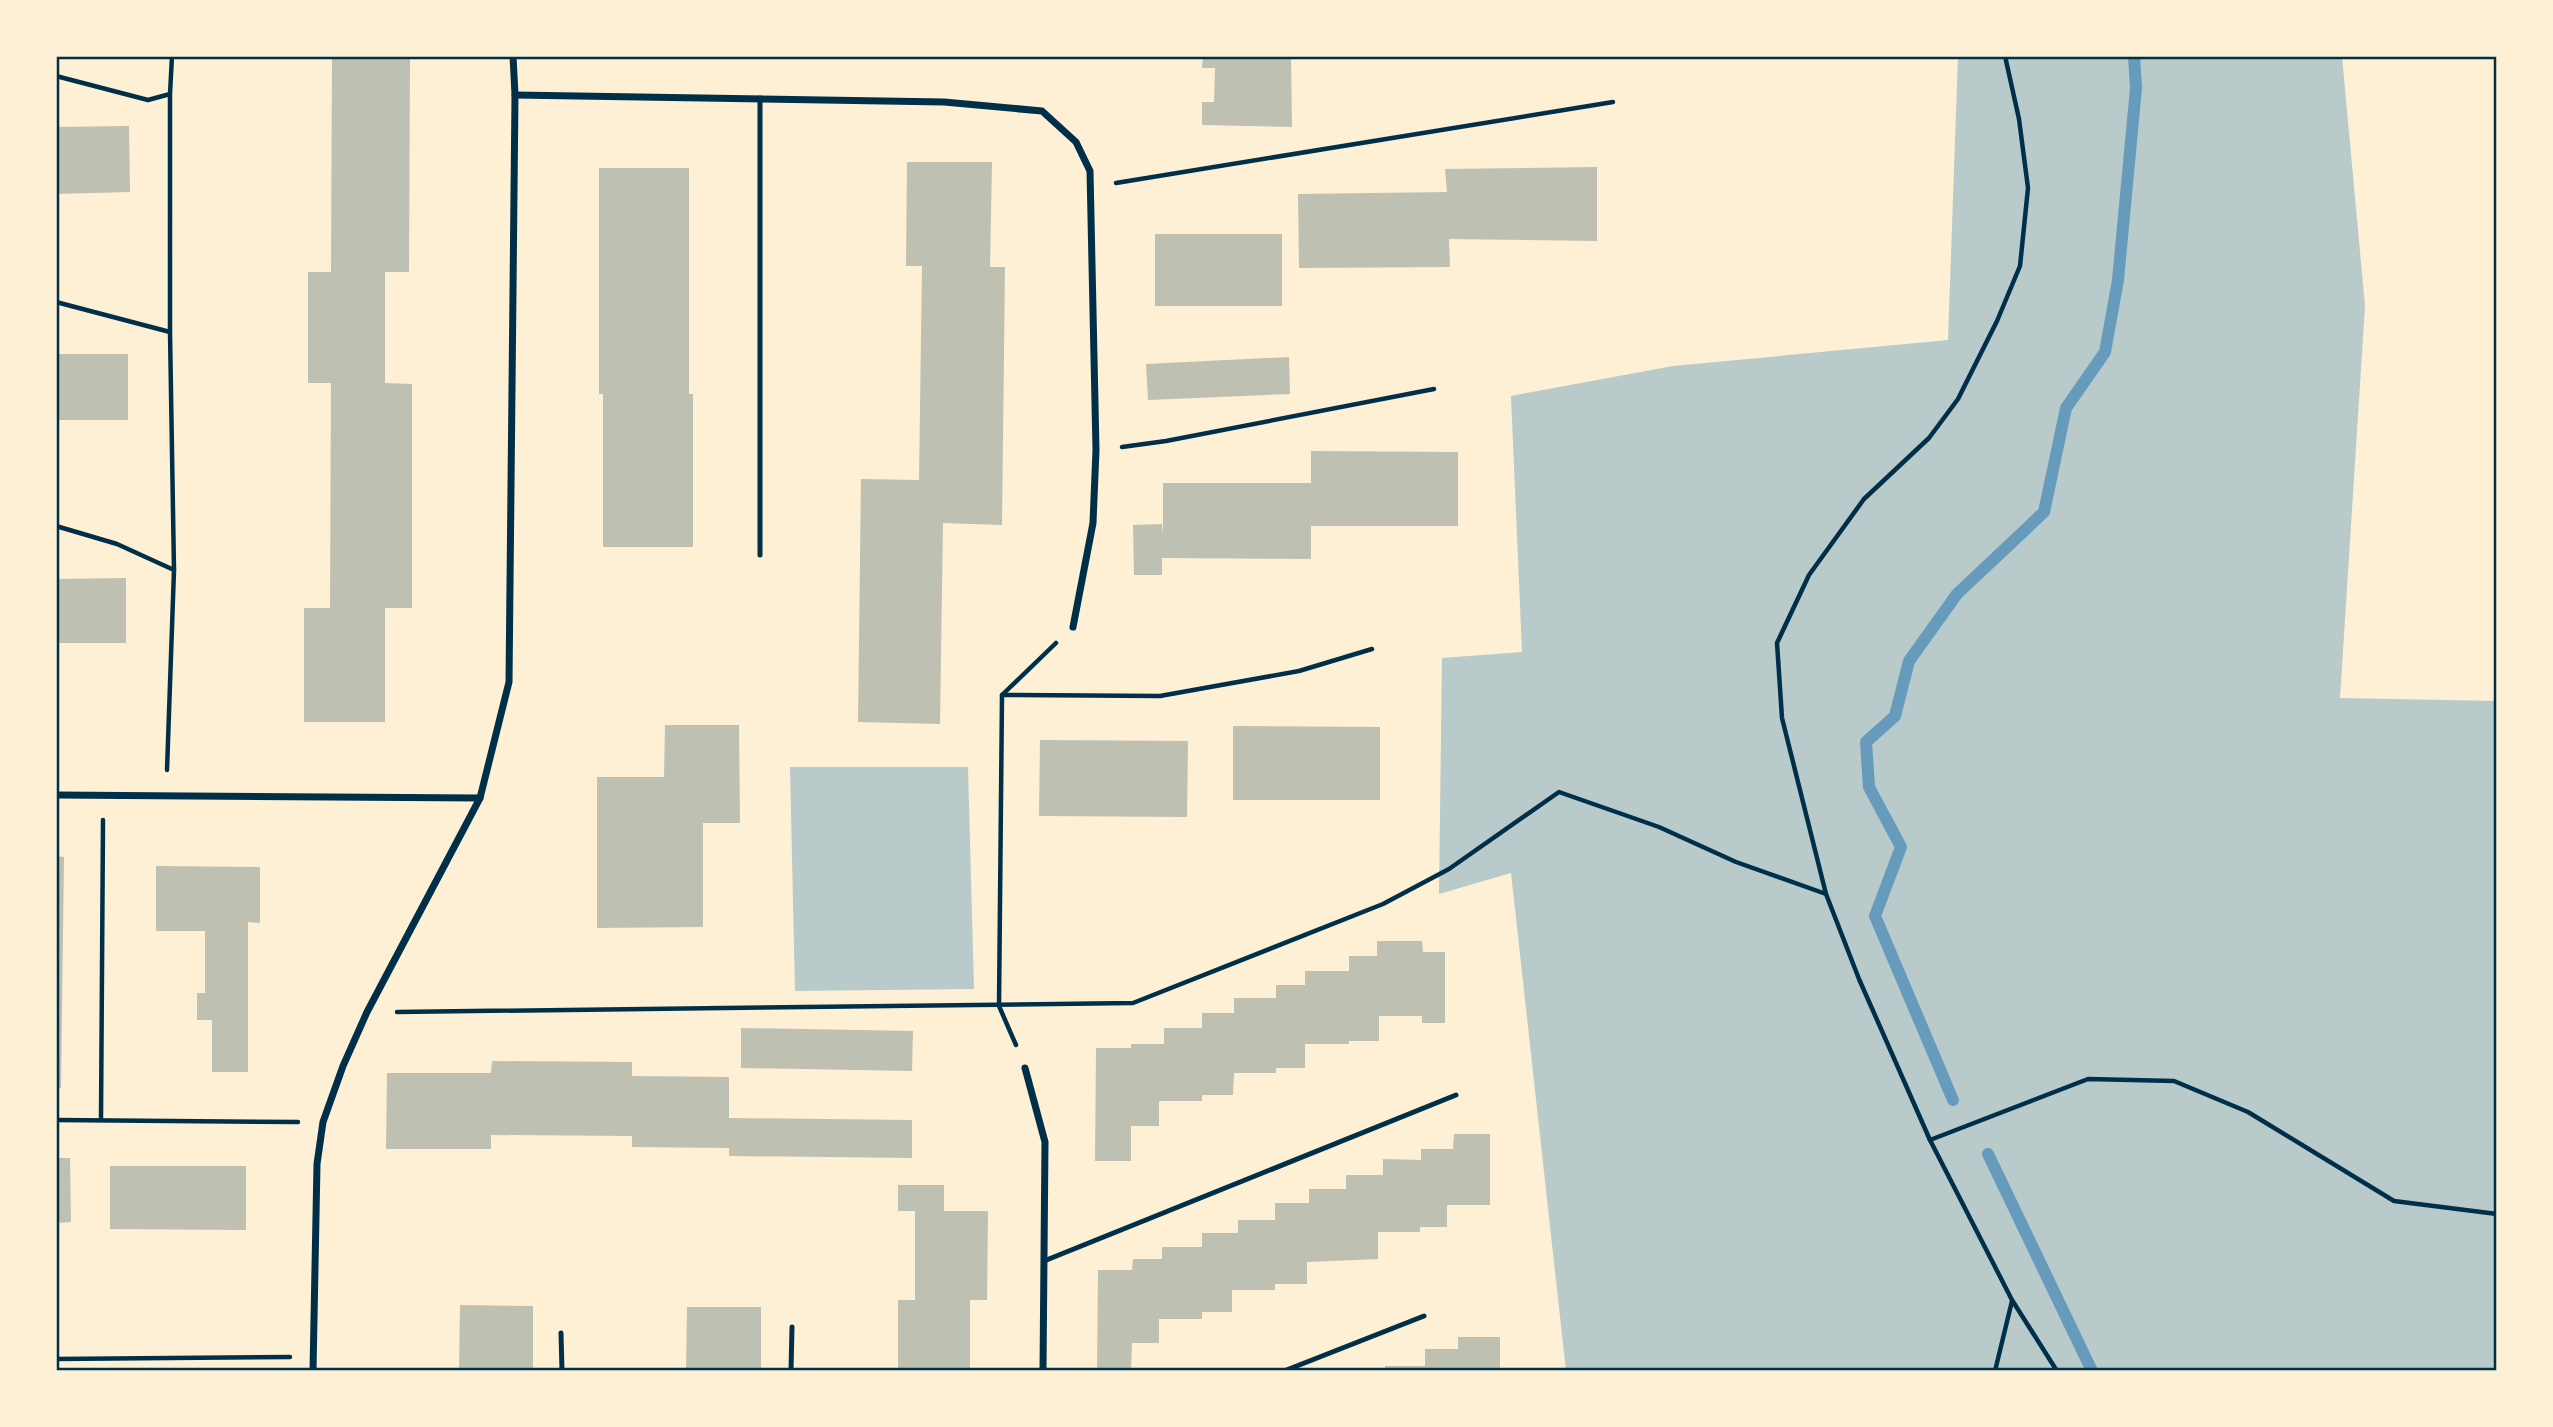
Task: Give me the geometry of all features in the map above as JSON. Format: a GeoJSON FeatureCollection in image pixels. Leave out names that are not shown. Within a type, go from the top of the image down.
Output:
{"type":"FeatureCollection","features":[{"type":"Feature","properties":{"kind":"street"},"geometry":{"type":"LineString","coordinates":[[313,1371],[317,1164],[323,1122],[343,1066],[367,1012],[480,798],[509,682],[515,95],[513,56]]}},
{"type":"Feature","properties":{"kind":"street"},"geometry":{"type":"LineString","coordinates":[[515,95],[944,102],[1042,111],[1076,142],[1090,171],[1096,450],[1093,523],[1073,627]]}},
{"type":"Feature","properties":{"kind":"street"},"geometry":{"type":"LineString","coordinates":[[56,794],[480,798]]}},
{"type":"Feature","properties":{"kind":"street"},"geometry":{"type":"LineString","coordinates":[[1025,1068],[1045,1142],[1043,1371]]}},
{"type":"Feature","properties":{"kind":"lane"},"geometry":{"type":"LineString","coordinates":[[760,98],[760,555]]}},
{"type":"Feature","properties":{"kind":"lane"},"geometry":{"type":"LineString","coordinates":[[1044,1261],[1456,1095]]}},
{"type":"Feature","properties":{"kind":"lane"},"geometry":{"type":"LineString","coordinates":[[1284,1371],[1424,1316]]}},
{"type":"Feature","properties":{"kind":"lane"},"geometry":{"type":"LineString","coordinates":[[791,1371],[792,1327]]}},
{"type":"Feature","properties":{"kind":"lane"},"geometry":{"type":"LineString","coordinates":[[561,1333],[562,1371]]}},
{"type":"Feature","properties":{"kind":"path"},"geometry":{"type":"LineString","coordinates":[[166,795],[174,570],[170,332],[172,56]]}},
{"type":"Feature","properties":{"kind":"path"},"geometry":{"type":"LineString","coordinates":[[2005,56],[2019,119],[2028,188],[2020,266],[1997,321],[1958,399],[1929,438],[1864,499],[1809,575],[1777,643],[1782,718],[1826,894],[1859,978],[1930,1140],[2012,1300],[2057,1371]]}},
{"type":"Feature","properties":{"kind":"path"},"geometry":{"type":"LineString","coordinates":[[56,76],[148,100],[170,94]]}},
{"type":"Feature","properties":{"kind":"path"},"geometry":{"type":"LineString","coordinates":[[1090,187],[1613,103]]}},
{"type":"Feature","properties":{"kind":"path"},"geometry":{"type":"LineString","coordinates":[[56,302],[170,332]]}},
{"type":"Feature","properties":{"kind":"path"},"geometry":{"type":"LineString","coordinates":[[1096,450],[1166,441],[1434,388]]}},
{"type":"Feature","properties":{"kind":"path"},"geometry":{"type":"LineString","coordinates":[[56,527],[117,544],[174,570]]}},
{"type":"Feature","properties":{"kind":"path"},"geometry":{"type":"LineString","coordinates":[[1025,1068],[999,1006],[1002,695],[1073,627]]}},
{"type":"Feature","properties":{"kind":"path"},"geometry":{"type":"LineString","coordinates":[[1002,695],[1160,696],[1299,671],[1371,649]]}},
{"type":"Feature","properties":{"kind":"path"},"geometry":{"type":"LineString","coordinates":[[367,1012],[1133,1003],[1383,904],[1449,869],[1559,792],[1659,827],[1737,862],[1826,894]]}},
{"type":"Feature","properties":{"kind":"path"},"geometry":{"type":"LineString","coordinates":[[101,1120],[103,795]]}},
{"type":"Feature","properties":{"kind":"path"},"geometry":{"type":"LineString","coordinates":[[1930,1140],[2088,1079],[2174,1081],[2248,1112],[2394,1201],[2497,1214]]}},
{"type":"Feature","properties":{"kind":"path"},"geometry":{"type":"LineString","coordinates":[[56,1120],[323,1122]]}},
{"type":"Feature","properties":{"kind":"path"},"geometry":{"type":"LineString","coordinates":[[1995,1371],[2012,1300]]}},
{"type":"Feature","properties":{"kind":"path"},"geometry":{"type":"LineString","coordinates":[[56,1359],[313,1357]]}},
{"type":"Feature","properties":{"kind":"shaded area"},"geometry":{"type":"Polygon","coordinates":[[[1958,56],[2342,56],[2365,306],[2340,698],[2497,701],[2497,1371],[1566,1371],[1511,873],[1439,894],[1442,658],[1522,652],[1511,396],[1673,366],[1948,340],[1958,56]]]}},
{"type":"Feature","properties":{"kind":"shaded area"},"geometry":{"type":"Polygon","coordinates":[[[790,767],[968,767],[974,989],[795,991],[790,767]]]}},
{"type":"Feature","properties":{"kind":"building"},"geometry":{"type":"Polygon","coordinates":[[[332,56],[410,56],[409,272],[385,272],[385,383],[412,384],[412,608],[385,608],[385,722],[304,722],[304,608],[330,608],[331,383],[308,383],[308,272],[331,272],[332,56]]]}},
{"type":"Feature","properties":{"kind":"building"},"geometry":{"type":"Polygon","coordinates":[[[1203,56],[1291,56],[1292,127],[1202,125],[1202,102],[1214,102],[1215,68],[1202,68],[1203,56]]]}},
{"type":"Feature","properties":{"kind":"building"},"geometry":{"type":"Polygon","coordinates":[[[129,126],[130,192],[56,194],[56,127],[129,126]]]}},
{"type":"Feature","properties":{"kind":"building"},"geometry":{"type":"Polygon","coordinates":[[[907,162],[992,162],[990,267],[1005,267],[1002,525],[943,523],[940,724],[858,722],[861,479],[919,480],[922,266],[906,266],[907,162]]]}},
{"type":"Feature","properties":{"kind":"building"},"geometry":{"type":"Polygon","coordinates":[[[1597,167],[1597,241],[1449,239],[1450,267],[1299,268],[1298,194],[1447,192],[1445,169],[1597,167]]]}},
{"type":"Feature","properties":{"kind":"building"},"geometry":{"type":"Polygon","coordinates":[[[599,168],[689,168],[689,394],[693,394],[693,547],[603,547],[603,394],[599,394],[599,168]]]}},
{"type":"Feature","properties":{"kind":"building"},"geometry":{"type":"Polygon","coordinates":[[[1155,234],[1282,234],[1282,306],[1155,306],[1155,234]]]}},
{"type":"Feature","properties":{"kind":"building"},"geometry":{"type":"Polygon","coordinates":[[[56,354],[128,354],[128,420],[56,420],[56,354]]]}},
{"type":"Feature","properties":{"kind":"building"},"geometry":{"type":"Polygon","coordinates":[[[1289,357],[1290,394],[1148,400],[1146,364],[1289,357]]]}},
{"type":"Feature","properties":{"kind":"building"},"geometry":{"type":"Polygon","coordinates":[[[1311,451],[1458,452],[1458,526],[1311,526],[1311,559],[1162,558],[1162,575],[1134,575],[1133,525],[1162,524],[1163,535],[1163,483],[1311,483],[1311,451]]]}},
{"type":"Feature","properties":{"kind":"building"},"geometry":{"type":"Polygon","coordinates":[[[126,578],[126,643],[56,643],[56,579],[126,578]]]}},
{"type":"Feature","properties":{"kind":"building"},"geometry":{"type":"Polygon","coordinates":[[[665,725],[739,725],[740,823],[703,823],[703,927],[597,928],[597,777],[664,777],[665,725]]]}},
{"type":"Feature","properties":{"kind":"building"},"geometry":{"type":"Polygon","coordinates":[[[1233,726],[1380,727],[1380,800],[1233,800],[1233,726]]]}},
{"type":"Feature","properties":{"kind":"building"},"geometry":{"type":"Polygon","coordinates":[[[1040,740],[1188,741],[1187,817],[1039,816],[1040,740]]]}},
{"type":"Feature","properties":{"kind":"building"},"geometry":{"type":"Polygon","coordinates":[[[56,856],[64,857],[61,1088],[56,1088],[56,856]]]}},
{"type":"Feature","properties":{"kind":"building"},"geometry":{"type":"Polygon","coordinates":[[[156,866],[260,867],[260,923],[248,922],[248,1072],[212,1072],[212,1020],[197,1020],[197,993],[205,993],[205,931],[156,931],[156,866]]]}},
{"type":"Feature","properties":{"kind":"building"},"geometry":{"type":"Polygon","coordinates":[[[1377,941],[1422,941],[1423,952],[1445,952],[1445,1023],[1422,1023],[1422,1016],[1379,1016],[1379,1041],[1305,1044],[1305,1068],[1276,1068],[1276,1073],[1234,1073],[1233,1095],[1202,1095],[1202,1101],[1159,1101],[1159,1126],[1131,1126],[1131,1161],[1095,1161],[1096,1048],[1164,1044],[1164,1028],[1202,1028],[1202,1013],[1234,1013],[1234,998],[1276,998],[1276,985],[1305,985],[1305,971],[1349,971],[1349,956],[1377,956],[1377,941]]]}},
{"type":"Feature","properties":{"kind":"building"},"geometry":{"type":"Polygon","coordinates":[[[741,1028],[913,1031],[912,1071],[741,1068],[741,1028]]]}},
{"type":"Feature","properties":{"kind":"building"},"geometry":{"type":"Polygon","coordinates":[[[492,1061],[632,1062],[632,1076],[729,1077],[729,1118],[912,1120],[912,1158],[729,1156],[729,1148],[632,1147],[632,1136],[491,1135],[491,1149],[386,1149],[387,1073],[491,1073],[492,1061]]]}},
{"type":"Feature","properties":{"kind":"building"},"geometry":{"type":"Polygon","coordinates":[[[1454,1134],[1490,1134],[1490,1205],[1447,1205],[1447,1227],[1420,1227],[1420,1232],[1378,1232],[1378,1259],[1307,1262],[1307,1284],[1275,1284],[1275,1290],[1232,1290],[1232,1312],[1202,1312],[1202,1319],[1159,1319],[1159,1343],[1132,1343],[1131,1371],[1097,1371],[1098,1270],[1132,1270],[1133,1259],[1162,1259],[1162,1247],[1202,1247],[1202,1233],[1238,1233],[1238,1220],[1275,1220],[1275,1203],[1309,1203],[1309,1189],[1346,1189],[1346,1175],[1383,1175],[1383,1159],[1421,1160],[1421,1149],[1453,1149],[1454,1134]]]}},
{"type":"Feature","properties":{"kind":"building"},"geometry":{"type":"Polygon","coordinates":[[[56,1158],[70,1158],[71,1222],[56,1223],[56,1158]]]}},
{"type":"Feature","properties":{"kind":"building"},"geometry":{"type":"Polygon","coordinates":[[[110,1166],[246,1166],[246,1230],[110,1229],[110,1166]]]}},
{"type":"Feature","properties":{"kind":"building"},"geometry":{"type":"Polygon","coordinates":[[[898,1185],[944,1185],[944,1211],[988,1211],[987,1300],[970,1300],[970,1371],[898,1371],[898,1300],[915,1300],[915,1211],[898,1211],[898,1185]]]}},
{"type":"Feature","properties":{"kind":"building"},"geometry":{"type":"Polygon","coordinates":[[[460,1305],[533,1306],[533,1371],[459,1371],[460,1305]]]}},
{"type":"Feature","properties":{"kind":"building"},"geometry":{"type":"Polygon","coordinates":[[[687,1307],[761,1307],[761,1371],[686,1371],[687,1307]]]}},
{"type":"Feature","properties":{"kind":"building"},"geometry":{"type":"Polygon","coordinates":[[[1458,1337],[1500,1337],[1500,1371],[1385,1371],[1385,1366],[1425,1366],[1425,1349],[1458,1349],[1458,1337]]]}},
{"type":"Feature","properties":{"kind":"waterway"},"geometry":{"type":"LineString","coordinates":[[1953,1100],[1875,916],[1901,847],[1869,787],[1866,742],[1895,716],[1909,661],[1957,594],[2044,512],[2066,408],[2105,352],[2118,280],[2136,88],[2134,56]]}},
{"type":"Feature","properties":{"kind":"waterway"},"geometry":{"type":"LineString","coordinates":[[1988,1154],[2092,1371]]}}]}
